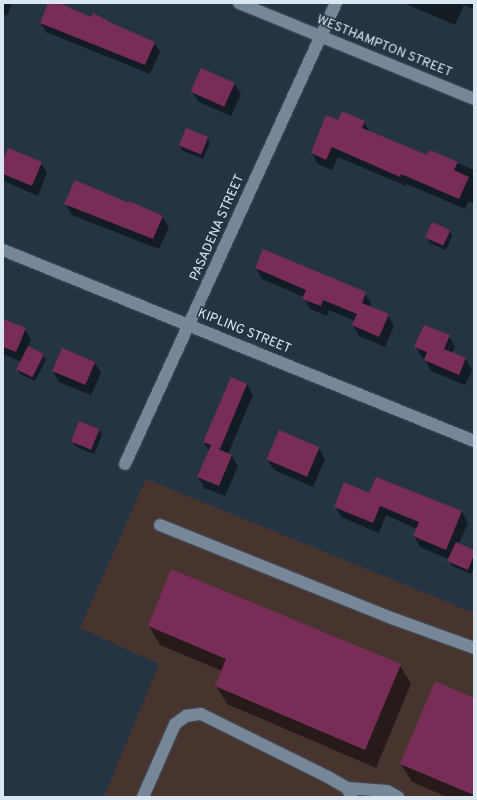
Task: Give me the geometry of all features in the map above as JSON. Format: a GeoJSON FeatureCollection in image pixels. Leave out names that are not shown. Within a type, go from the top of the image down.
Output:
{"type":"FeatureCollection","features":[{"type":"Feature","properties":{"kind":"street","name":"WESTHAMPTON STREET"},"geometry":{"type":"LineString","coordinates":[[238,3],[474,99]]}},
{"type":"Feature","properties":{"kind":"street","name":"PASADENA STREET"},"geometry":{"type":"LineString","coordinates":[[125,464],[336,3]]}},
{"type":"Feature","properties":{"kind":"street","name":"KIPLING STREET"},"geometry":{"type":"LineString","coordinates":[[3,250],[474,441]]}},
{"type":"Feature","properties":{"kind":"street"},"geometry":{"type":"LineString","coordinates":[[160,525],[394,619],[474,648]]}},
{"type":"Feature","properties":{"kind":"street"},"geometry":{"type":"LineString","coordinates":[[143,797],[175,724],[186,716],[201,714],[328,776],[349,793],[387,791],[398,797]]}},
{"type":"Feature","properties":{"kind":"shaded area"},"geometry":{"type":"Polygon","coordinates":[[[146,479],[474,613],[474,797],[104,797],[159,664],[80,628],[146,479]]]}},
{"type":"Feature","properties":{"kind":"building"},"geometry":{"type":"Polygon","coordinates":[[[48,3],[59,3],[91,17],[93,13],[107,21],[155,42],[145,65],[40,23],[48,3]]]}},
{"type":"Feature","properties":{"kind":"building"},"geometry":{"type":"Polygon","coordinates":[[[201,68],[235,83],[224,107],[190,92],[201,68]]]}},
{"type":"Feature","properties":{"kind":"building"},"geometry":{"type":"Polygon","coordinates":[[[342,111],[365,121],[362,128],[427,155],[430,150],[458,162],[454,170],[469,177],[459,199],[401,174],[400,177],[332,147],[326,160],[311,153],[326,115],[338,120],[342,111]]]}},
{"type":"Feature","properties":{"kind":"building"},"geometry":{"type":"Polygon","coordinates":[[[186,128],[208,137],[201,155],[179,146],[186,128]]]}},
{"type":"Feature","properties":{"kind":"building"},"geometry":{"type":"Polygon","coordinates":[[[8,148],[42,162],[32,186],[3,174],[3,161],[8,148]]]}},
{"type":"Feature","properties":{"kind":"building"},"geometry":{"type":"Polygon","coordinates":[[[75,180],[163,216],[153,239],[64,204],[75,180]]]}},
{"type":"Feature","properties":{"kind":"building"},"geometry":{"type":"Polygon","coordinates":[[[432,222],[450,230],[443,246],[425,238],[432,222]]]}},
{"type":"Feature","properties":{"kind":"building"},"geometry":{"type":"Polygon","coordinates":[[[263,249],[366,292],[362,303],[389,314],[379,337],[352,325],[357,314],[323,300],[321,306],[302,299],[306,290],[255,268],[263,249]]]}},
{"type":"Feature","properties":{"kind":"building"},"geometry":{"type":"Polygon","coordinates":[[[3,319],[26,328],[16,352],[3,347],[3,319]]]}},
{"type":"Feature","properties":{"kind":"building"},"geometry":{"type":"Polygon","coordinates":[[[424,325],[450,335],[444,349],[466,358],[459,375],[424,360],[427,352],[414,347],[424,325]]]}},
{"type":"Feature","properties":{"kind":"building"},"geometry":{"type":"Polygon","coordinates":[[[28,346],[44,354],[32,377],[16,369],[28,346]]]}},
{"type":"Feature","properties":{"kind":"building"},"geometry":{"type":"Polygon","coordinates":[[[62,348],[95,362],[85,385],[52,371],[62,348]]]}},
{"type":"Feature","properties":{"kind":"building"},"geometry":{"type":"Polygon","coordinates":[[[231,377],[247,384],[220,449],[216,448],[232,455],[219,486],[197,477],[211,445],[203,442],[231,377]]]}},
{"type":"Feature","properties":{"kind":"building"},"geometry":{"type":"Polygon","coordinates":[[[79,421],[99,429],[91,450],[71,441],[79,421]]]}},
{"type":"Feature","properties":{"kind":"building"},"geometry":{"type":"Polygon","coordinates":[[[279,430],[320,447],[307,477],[266,459],[279,430]]]}},
{"type":"Feature","properties":{"kind":"building"},"geometry":{"type":"Polygon","coordinates":[[[376,477],[462,511],[446,550],[413,536],[419,522],[380,506],[373,523],[334,507],[344,482],[369,493],[376,477]]]}},
{"type":"Feature","properties":{"kind":"building"},"geometry":{"type":"Polygon","coordinates":[[[456,542],[474,550],[474,555],[468,570],[447,561],[456,542]]]}},
{"type":"Feature","properties":{"kind":"building"},"geometry":{"type":"Polygon","coordinates":[[[171,569],[401,664],[365,750],[215,686],[226,659],[148,626],[171,569]]]}},
{"type":"Feature","properties":{"kind":"building"},"geometry":{"type":"Polygon","coordinates":[[[435,681],[474,698],[474,795],[400,764],[435,681]]]}}]}
